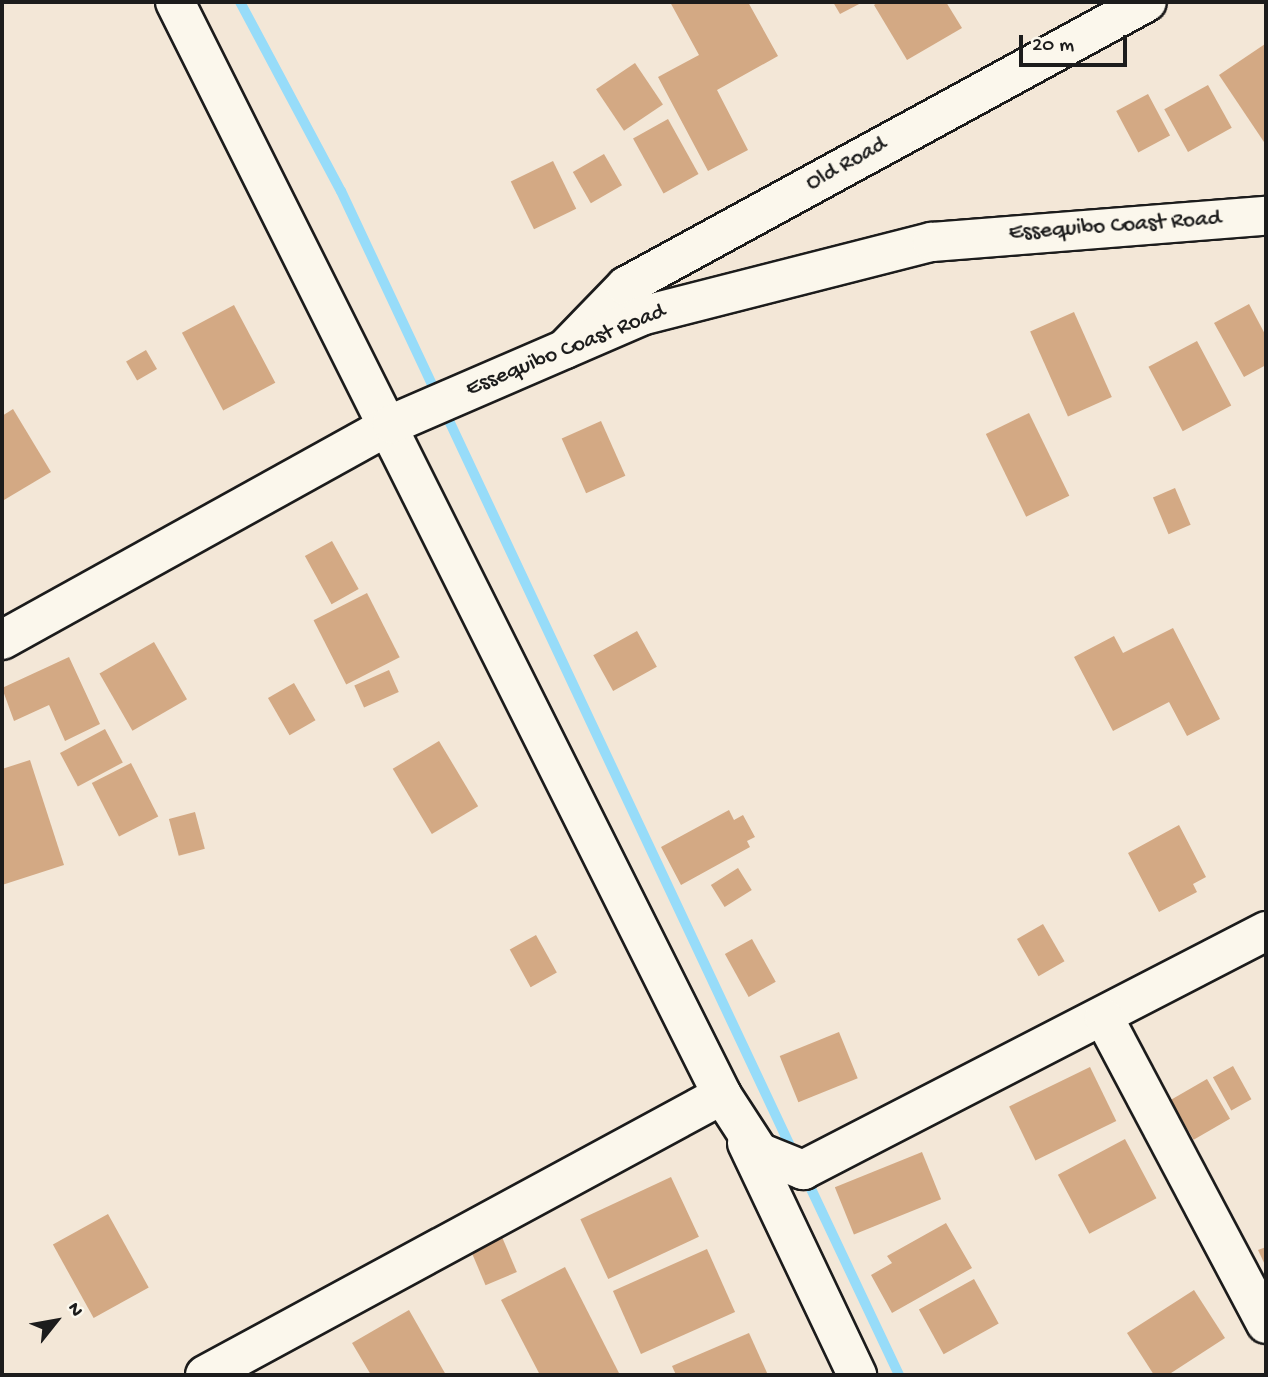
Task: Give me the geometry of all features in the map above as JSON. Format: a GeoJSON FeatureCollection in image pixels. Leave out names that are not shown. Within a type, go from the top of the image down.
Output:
{"type":"FeatureCollection","features":[{"type":"Feature","properties":{"kind":"street"},"geometry":{"type":"LineString","coordinates":[[175,2],[391,424],[744,1138],[857,1375]]}},
{"type":"Feature","properties":{"kind":"street","name":"Old Road"},"geometry":{"type":"LineString","coordinates":[[563,351],[626,286],[1147,2]]}},
{"type":"Feature","properties":{"kind":"street","name":"Essequibo Coast Road"},"geometry":{"type":"LineString","coordinates":[[2,639],[391,424],[641,316],[932,242],[1266,216]]}},
{"type":"Feature","properties":{"kind":"street"},"geometry":{"type":"LineString","coordinates":[[744,1138],[773,1161],[803,1170],[1104,1018],[1266,932]]}},
{"type":"Feature","properties":{"kind":"street"},"geometry":{"type":"LineString","coordinates":[[1104,1018],[1266,1324]]}},
{"type":"Feature","properties":{"kind":"street"},"geometry":{"type":"LineString","coordinates":[[205,1375],[722,1095]]}},
{"type":"Feature","properties":{"kind":"building"},"geometry":{"type":"Polygon","coordinates":[[[670,2],[748,2],[778,56],[717,90],[748,150],[708,171],[658,77],[699,55],[670,2]]]}},
{"type":"Feature","properties":{"kind":"building"},"geometry":{"type":"Polygon","coordinates":[[[833,2],[863,2],[840,14],[833,2]]]}},
{"type":"Feature","properties":{"kind":"building"},"geometry":{"type":"Polygon","coordinates":[[[878,2],[946,2],[962,28],[907,60],[874,5],[878,2]]]}},
{"type":"Feature","properties":{"kind":"building"},"geometry":{"type":"Polygon","coordinates":[[[1266,45],[1266,145],[1219,75],[1266,45]]]}},
{"type":"Feature","properties":{"kind":"building"},"geometry":{"type":"Polygon","coordinates":[[[635,63],[663,104],[624,131],[596,89],[635,63]]]}},
{"type":"Feature","properties":{"kind":"building"},"geometry":{"type":"Polygon","coordinates":[[[1208,85],[1232,128],[1188,152],[1164,109],[1208,85]]]}},
{"type":"Feature","properties":{"kind":"building"},"geometry":{"type":"Polygon","coordinates":[[[1148,94],[1170,135],[1138,152],[1116,111],[1148,94]]]}},
{"type":"Feature","properties":{"kind":"building"},"geometry":{"type":"Polygon","coordinates":[[[668,119],[699,174],[664,193],[633,138],[668,119]]]}},
{"type":"Feature","properties":{"kind":"building"},"geometry":{"type":"Polygon","coordinates":[[[604,154],[622,185],[591,203],[573,172],[604,154]]]}},
{"type":"Feature","properties":{"kind":"building"},"geometry":{"type":"Polygon","coordinates":[[[553,161],[576,209],[534,229],[511,182],[553,161]]]}},
{"type":"Feature","properties":{"kind":"building"},"geometry":{"type":"Polygon","coordinates":[[[1249,304],[1266,336],[1266,365],[1244,377],[1214,323],[1249,304]]]}},
{"type":"Feature","properties":{"kind":"building"},"geometry":{"type":"Polygon","coordinates":[[[234,305],[275,383],[223,410],[182,333],[234,305]]]}},
{"type":"Feature","properties":{"kind":"building"},"geometry":{"type":"Polygon","coordinates":[[[1074,312],[1112,397],[1068,416],[1030,332],[1074,312]]]}},
{"type":"Feature","properties":{"kind":"building"},"geometry":{"type":"Polygon","coordinates":[[[1197,341],[1231,405],[1183,431],[1148,367],[1197,341]]]}},
{"type":"Feature","properties":{"kind":"building"},"geometry":{"type":"Polygon","coordinates":[[[146,350],[157,369],[137,381],[126,362],[146,350]]]}},
{"type":"Feature","properties":{"kind":"building"},"geometry":{"type":"Polygon","coordinates":[[[13,409],[51,472],[4,500],[2,416],[13,409]]]}},
{"type":"Feature","properties":{"kind":"building"},"geometry":{"type":"Polygon","coordinates":[[[1029,413],[1069,496],[1026,517],[986,434],[1029,413]]]}},
{"type":"Feature","properties":{"kind":"building"},"geometry":{"type":"Polygon","coordinates":[[[601,421],[625,476],[586,493],[562,438],[601,421]]]}},
{"type":"Feature","properties":{"kind":"building"},"geometry":{"type":"Polygon","coordinates":[[[1175,488],[1191,525],[1169,534],[1153,497],[1175,488]]]}},
{"type":"Feature","properties":{"kind":"building"},"geometry":{"type":"Polygon","coordinates":[[[332,541],[359,589],[332,604],[305,556],[332,541]]]}},
{"type":"Feature","properties":{"kind":"building"},"geometry":{"type":"Polygon","coordinates":[[[367,593],[400,657],[346,684],[314,620],[367,593]]]}},
{"type":"Feature","properties":{"kind":"building"},"geometry":{"type":"Polygon","coordinates":[[[1173,628],[1220,719],[1187,736],[1169,702],[1113,731],[1074,657],[1114,636],[1123,653],[1173,628]]]}},
{"type":"Feature","properties":{"kind":"building"},"geometry":{"type":"Polygon","coordinates":[[[637,631],[657,667],[613,691],[593,655],[637,631]]]}},
{"type":"Feature","properties":{"kind":"building"},"geometry":{"type":"Polygon","coordinates":[[[154,642],[187,699],[132,731],[99,674],[154,642]]]}},
{"type":"Feature","properties":{"kind":"building"},"geometry":{"type":"Polygon","coordinates":[[[69,657],[100,724],[65,741],[49,705],[14,721],[2,688],[69,657]]]}},
{"type":"Feature","properties":{"kind":"building"},"geometry":{"type":"Polygon","coordinates":[[[389,670],[399,692],[364,707],[354,685],[389,670]]]}},
{"type":"Feature","properties":{"kind":"building"},"geometry":{"type":"Polygon","coordinates":[[[294,683],[316,720],[290,735],[268,698],[294,683]]]}},
{"type":"Feature","properties":{"kind":"building"},"geometry":{"type":"Polygon","coordinates":[[[105,729],[123,763],[78,786],[60,753],[105,729]]]}},
{"type":"Feature","properties":{"kind":"building"},"geometry":{"type":"Polygon","coordinates":[[[439,741],[478,806],[432,834],[393,769],[439,741]]]}},
{"type":"Feature","properties":{"kind":"building"},"geometry":{"type":"Polygon","coordinates":[[[30,760],[64,865],[2,885],[2,769],[30,760]]]}},
{"type":"Feature","properties":{"kind":"building"},"geometry":{"type":"Polygon","coordinates":[[[131,763],[158,816],[119,836],[92,783],[131,763]]]}},
{"type":"Feature","properties":{"kind":"building"},"geometry":{"type":"Polygon","coordinates":[[[729,810],[734,820],[743,815],[755,837],[747,841],[750,847],[681,885],[661,847],[729,810]]]}},
{"type":"Feature","properties":{"kind":"building"},"geometry":{"type":"Polygon","coordinates":[[[195,812],[205,849],[179,856],[169,819],[195,812]]]}},
{"type":"Feature","properties":{"kind":"building"},"geometry":{"type":"Polygon","coordinates":[[[1179,825],[1206,877],[1193,884],[1197,892],[1159,912],[1128,853],[1179,825]]]}},
{"type":"Feature","properties":{"kind":"building"},"geometry":{"type":"Polygon","coordinates":[[[738,868],[752,890],[725,907],[711,885],[738,868]]]}},
{"type":"Feature","properties":{"kind":"building"},"geometry":{"type":"Polygon","coordinates":[[[1043,924],[1064,961],[1039,976],[1017,939],[1043,924]]]}},
{"type":"Feature","properties":{"kind":"building"},"geometry":{"type":"Polygon","coordinates":[[[536,935],[557,973],[531,987],[510,950],[536,935]]]}},
{"type":"Feature","properties":{"kind":"building"},"geometry":{"type":"Polygon","coordinates":[[[752,939],[776,982],[749,997],[725,954],[752,939]]]}},
{"type":"Feature","properties":{"kind":"building"},"geometry":{"type":"Polygon","coordinates":[[[839,1032],[858,1078],[798,1102],[780,1056],[839,1032]]]}},
{"type":"Feature","properties":{"kind":"building"},"geometry":{"type":"Polygon","coordinates":[[[1233,1066],[1251,1099],[1231,1110],[1213,1077],[1233,1066]]]}},
{"type":"Feature","properties":{"kind":"building"},"geometry":{"type":"Polygon","coordinates":[[[1090,1067],[1116,1121],[1035,1160],[1009,1106],[1090,1067]]]}},
{"type":"Feature","properties":{"kind":"building"},"geometry":{"type":"Polygon","coordinates":[[[1207,1079],[1230,1119],[1194,1140],[1171,1100],[1207,1079]]]}},
{"type":"Feature","properties":{"kind":"building"},"geometry":{"type":"Polygon","coordinates":[[[1125,1139],[1156,1198],[1089,1234],[1058,1175],[1125,1139]]]}},
{"type":"Feature","properties":{"kind":"building"},"geometry":{"type":"Polygon","coordinates":[[[922,1152],[941,1199],[854,1234],[835,1187],[922,1152]]]}},
{"type":"Feature","properties":{"kind":"building"},"geometry":{"type":"Polygon","coordinates":[[[671,1177],[699,1237],[608,1279],[580,1219],[671,1177]]]}},
{"type":"Feature","properties":{"kind":"building"},"geometry":{"type":"Polygon","coordinates":[[[108,1214],[149,1287],[94,1318],[53,1245],[108,1214]]]}},
{"type":"Feature","properties":{"kind":"building"},"geometry":{"type":"Polygon","coordinates":[[[946,1223],[972,1268],[892,1313],[871,1275],[892,1263],[887,1256],[946,1223]]]}},
{"type":"Feature","properties":{"kind":"building"},"geometry":{"type":"Polygon","coordinates":[[[502,1237],[517,1272],[486,1285],[471,1250],[502,1237]]]}},
{"type":"Feature","properties":{"kind":"building"},"geometry":{"type":"Polygon","coordinates":[[[1266,1247],[1266,1267],[1258,1250],[1266,1247]]]}},
{"type":"Feature","properties":{"kind":"building"},"geometry":{"type":"Polygon","coordinates":[[[707,1249],[735,1312],[641,1354],[613,1291],[707,1249]]]}},
{"type":"Feature","properties":{"kind":"building"},"geometry":{"type":"Polygon","coordinates":[[[565,1267],[620,1375],[540,1375],[501,1300],[565,1267]]]}},
{"type":"Feature","properties":{"kind":"building"},"geometry":{"type":"Polygon","coordinates":[[[974,1279],[999,1324],[944,1354],[919,1310],[974,1279]]]}},
{"type":"Feature","properties":{"kind":"building"},"geometry":{"type":"Polygon","coordinates":[[[1194,1290],[1225,1338],[1168,1375],[1154,1375],[1127,1333],[1194,1290]]]}},
{"type":"Feature","properties":{"kind":"building"},"geometry":{"type":"Polygon","coordinates":[[[409,1310],[446,1375],[371,1375],[352,1343],[409,1310]]]}},
{"type":"Feature","properties":{"kind":"building"},"geometry":{"type":"Polygon","coordinates":[[[749,1333],[768,1375],[676,1375],[672,1366],[749,1333]]]}},
{"type":"Feature","properties":{"kind":"waterway"},"geometry":{"type":"LineString","coordinates":[[240,2],[341,191],[794,1154]]}},
{"type":"Feature","properties":{"kind":"waterway"},"geometry":{"type":"LineString","coordinates":[[804,1174],[899,1375]]}}]}
